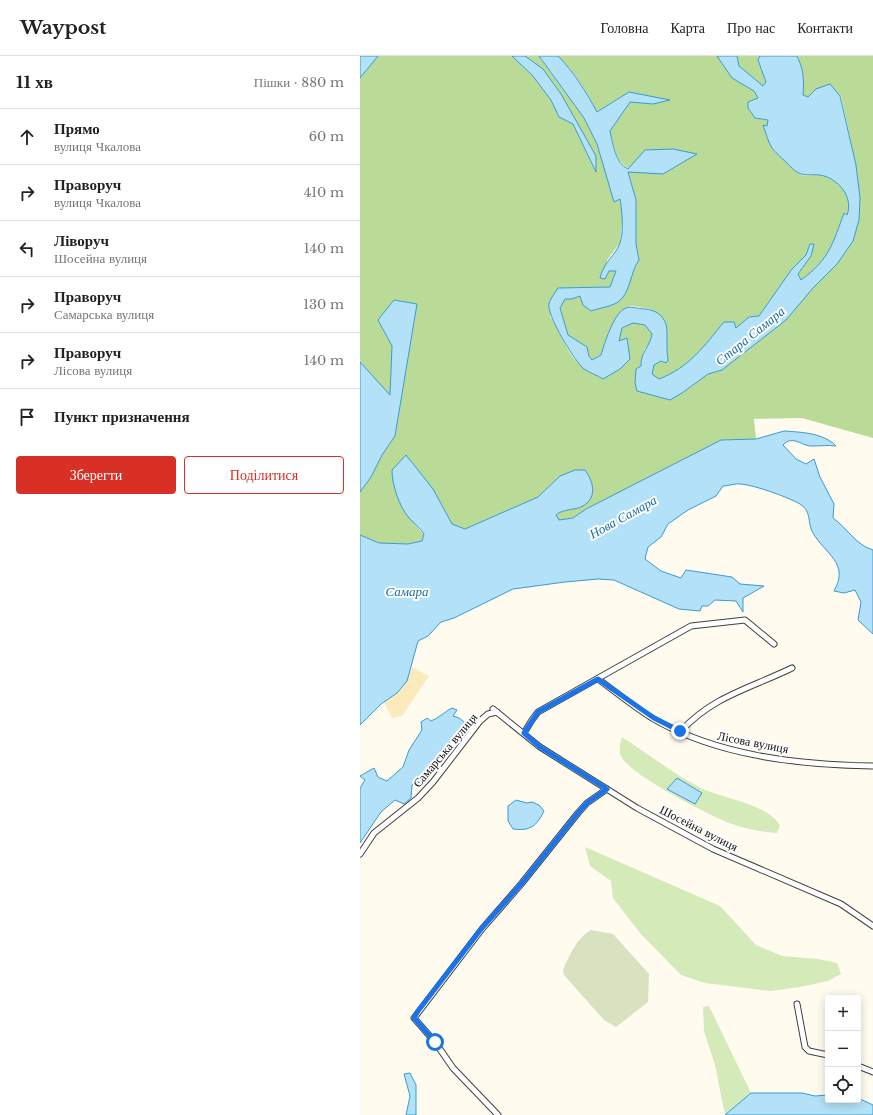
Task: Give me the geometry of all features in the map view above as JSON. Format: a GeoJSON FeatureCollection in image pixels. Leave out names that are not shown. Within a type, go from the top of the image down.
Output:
{"type":"FeatureCollection","features":[{"type":"Feature","properties":{"kind":"street"},"geometry":{"type":"LineString","coordinates":[[524,733],[538,712],[691,626],[744,620],[774,644]]}},
{"type":"Feature","properties":{"kind":"street"},"geometry":{"type":"LineString","coordinates":[[680,731],[690,721],[725,696],[740,689],[767,680],[792,668]]}},
{"type":"Feature","properties":{"kind":"street","name":"Лісова вулиця"},"geometry":{"type":"LineString","coordinates":[[598,679],[654,718],[705,742],[737,752],[815,763],[873,766]]}},
{"type":"Feature","properties":{"kind":"street","name":"Шосейна вулиця"},"geometry":{"type":"LineString","coordinates":[[495,711],[540,747],[637,808],[713,848],[841,904],[873,926]]}},
{"type":"Feature","properties":{"kind":"street","name":"Самарська вулиця"},"geometry":{"type":"LineString","coordinates":[[360,854],[374,833],[418,798],[480,721],[488,714],[495,711]]}},
{"type":"Feature","properties":{"kind":"street"},"geometry":{"type":"LineString","coordinates":[[498,1115],[453,1068],[435,1042],[414,1018],[482,928],[522,883],[578,813],[587,803],[607,789]]}},
{"type":"Feature","properties":{"kind":"street"},"geometry":{"type":"LineString","coordinates":[[797,1004],[805,1047],[810,1051],[825,1054]]}},
{"type":"Feature","properties":{"kind":"street"},"geometry":{"type":"LineString","coordinates":[[860,1067],[873,1072]]}},
{"type":"Feature","properties":{"kind":"green space"},"geometry":{"type":"Polygon","coordinates":[[[378,56],[512,56],[532,75],[551,100],[559,117],[573,124],[595,171],[595,156],[561,94],[543,69],[525,56],[539,56],[584,118],[597,144],[615,202],[620,199],[623,213],[620,243],[607,260],[609,271],[616,271],[610,287],[574,287],[550,316],[569,351],[578,363],[586,370],[603,379],[628,346],[627,338],[619,341],[622,328],[633,323],[645,325],[653,334],[651,342],[644,350],[641,366],[636,370],[682,393],[708,374],[722,370],[837,264],[859,220],[860,198],[856,165],[841,96],[816,89],[808,97],[802,95],[803,75],[797,56],[873,56],[873,438],[802,418],[754,419],[756,439],[721,440],[586,509],[573,518],[559,521],[556,516],[562,510],[582,506],[560,476],[538,497],[465,529],[452,524],[433,489],[402,461],[392,470],[408,516],[424,535],[422,541],[408,544],[379,543],[360,535],[360,492],[371,477],[382,455],[395,436],[417,304],[394,300],[378,320],[392,346],[390,396],[360,362],[360,78],[378,56]]]}},
{"type":"Feature","properties":{"kind":"green space"},"geometry":{"type":"Polygon","coordinates":[[[558,56],[717,56],[732,78],[754,91],[758,98],[762,120],[768,120],[767,126],[763,126],[769,143],[774,151],[802,175],[818,175],[827,177],[839,184],[847,195],[849,208],[847,215],[844,213],[829,251],[810,273],[801,280],[798,274],[811,256],[806,255],[792,269],[759,316],[749,317],[736,329],[724,322],[696,355],[680,369],[659,379],[652,374],[654,365],[661,361],[668,360],[666,337],[651,309],[632,306],[621,312],[612,326],[601,355],[592,360],[589,356],[587,347],[568,335],[560,308],[564,299],[572,299],[580,296],[591,311],[618,302],[639,260],[636,244],[636,200],[628,171],[638,172],[625,166],[618,157],[610,131],[630,102],[653,104],[629,92],[597,112],[580,82],[558,56]]]}},
{"type":"Feature","properties":{"kind":"green space"},"geometry":{"type":"Polygon","coordinates":[[[737,56],[760,56],[758,60],[766,83],[763,86],[739,66],[737,56]]]}},
{"type":"Feature","properties":{"kind":"green space"},"geometry":{"type":"Polygon","coordinates":[[[622,737],[669,769],[699,787],[743,802],[766,812],[774,818],[780,826],[777,833],[754,830],[732,824],[673,795],[642,775],[622,758],[620,745],[622,737]]]}},
{"type":"Feature","properties":{"kind":"green space"},"geometry":{"type":"Polygon","coordinates":[[[585,847],[720,906],[756,945],[782,956],[818,959],[837,963],[841,974],[828,981],[771,991],[705,983],[681,975],[640,933],[613,898],[611,881],[590,866],[585,847]]]}},
{"type":"Feature","properties":{"kind":"green space"},"geometry":{"type":"Polygon","coordinates":[[[591,930],[613,934],[649,974],[648,1002],[616,1027],[604,1020],[564,975],[563,970],[574,948],[582,937],[591,930]]]}},
{"type":"Feature","properties":{"kind":"green space"},"geometry":{"type":"Polygon","coordinates":[[[709,1006],[751,1093],[725,1115],[715,1065],[704,1031],[703,1007],[709,1006]]]}},
{"type":"Feature","properties":{"kind":"sand"},"geometry":{"type":"Polygon","coordinates":[[[412,667],[429,676],[402,716],[392,718],[384,702],[394,695],[401,687],[412,667]]]}},
{"type":"Feature","properties":{"kind":"water"},"geometry":{"type":"Polygon","coordinates":[[[360,56],[378,56],[360,78],[360,56]]]}},
{"type":"Feature","properties":{"kind":"water"},"geometry":{"type":"Polygon","coordinates":[[[512,56],[525,56],[543,69],[561,94],[596,156],[596,172],[573,124],[559,117],[551,100],[532,75],[512,56]]]}},
{"type":"Feature","properties":{"kind":"water","name":"Стара Самара"},"geometry":{"type":"Polygon","coordinates":[[[539,56],[558,56],[579,82],[597,112],[629,92],[670,100],[653,104],[630,102],[610,131],[617,158],[628,169],[645,150],[673,149],[697,154],[663,174],[628,172],[636,200],[636,244],[639,260],[626,293],[622,298],[612,305],[591,311],[583,305],[580,296],[572,299],[565,299],[560,308],[568,335],[587,347],[589,356],[592,360],[601,355],[613,323],[620,312],[624,309],[629,307],[658,313],[667,327],[668,360],[666,363],[661,361],[654,365],[652,374],[659,379],[670,374],[696,355],[724,322],[734,322],[736,328],[749,317],[759,316],[792,269],[806,255],[810,244],[814,244],[811,256],[798,274],[801,280],[810,273],[824,258],[829,250],[844,213],[847,215],[849,208],[843,189],[833,180],[820,175],[803,174],[797,172],[773,149],[769,143],[763,125],[767,126],[768,120],[755,118],[748,108],[748,102],[758,98],[754,91],[732,78],[717,56],[737,56],[739,66],[763,86],[766,82],[758,60],[760,56],[797,56],[803,75],[803,95],[808,97],[816,89],[830,84],[840,96],[856,165],[860,198],[859,220],[853,241],[837,264],[813,288],[786,320],[722,370],[708,374],[670,400],[637,391],[635,383],[636,369],[641,366],[642,357],[652,334],[645,325],[633,323],[622,328],[619,341],[627,338],[630,359],[620,369],[603,379],[584,369],[580,365],[562,338],[552,317],[549,304],[558,288],[610,287],[616,271],[609,271],[605,279],[600,278],[604,267],[620,243],[622,221],[620,199],[614,202],[597,144],[584,118],[539,56]]]}},
{"type":"Feature","properties":{"kind":"water"},"geometry":{"type":"Polygon","coordinates":[[[394,300],[417,304],[395,436],[382,455],[371,477],[360,492],[360,362],[390,395],[392,346],[378,320],[394,300]]]}},
{"type":"Feature","properties":{"kind":"water","name":"Самара"},"geometry":{"type":"Polygon","coordinates":[[[784,431],[804,433],[825,438],[836,446],[809,446],[794,441],[787,442],[783,445],[796,459],[806,464],[814,459],[820,477],[834,504],[833,518],[867,548],[873,550],[873,634],[858,620],[861,602],[855,590],[844,593],[834,591],[838,581],[838,566],[813,533],[808,514],[804,507],[788,498],[747,485],[739,484],[723,486],[716,496],[688,510],[668,524],[661,537],[648,547],[645,559],[661,571],[681,578],[686,570],[732,577],[740,584],[764,586],[743,598],[743,612],[736,601],[715,600],[708,606],[702,606],[700,611],[679,609],[614,580],[598,579],[513,589],[454,618],[441,622],[428,636],[418,641],[407,681],[397,693],[381,704],[360,725],[360,535],[379,543],[408,544],[422,541],[424,534],[405,513],[399,501],[393,482],[392,470],[406,455],[433,489],[452,524],[465,529],[538,497],[560,476],[575,470],[585,470],[592,484],[593,489],[591,498],[583,506],[576,509],[562,511],[556,515],[559,520],[573,518],[586,509],[721,440],[756,439],[784,431]]]}},
{"type":"Feature","properties":{"kind":"water"},"geometry":{"type":"Polygon","coordinates":[[[452,708],[457,710],[453,716],[459,718],[468,725],[441,750],[442,760],[425,783],[417,782],[412,785],[411,798],[404,804],[395,800],[381,812],[360,843],[360,788],[365,780],[360,776],[374,768],[378,777],[387,781],[403,767],[409,750],[422,730],[421,722],[427,718],[431,721],[434,720],[452,708]]]}},
{"type":"Feature","properties":{"kind":"water"},"geometry":{"type":"Polygon","coordinates":[[[677,778],[702,793],[695,804],[667,789],[677,778]]]}},
{"type":"Feature","properties":{"kind":"water"},"geometry":{"type":"Polygon","coordinates":[[[516,800],[527,803],[532,802],[539,805],[544,811],[532,827],[513,829],[508,821],[508,806],[516,800]]]}},
{"type":"Feature","properties":{"kind":"water"},"geometry":{"type":"Polygon","coordinates":[[[410,1073],[416,1085],[416,1115],[406,1115],[410,1096],[404,1074],[410,1073]]]}},
{"type":"Feature","properties":{"kind":"water"},"geometry":{"type":"Polygon","coordinates":[[[751,1093],[802,1093],[815,1096],[825,1095],[825,1103],[861,1103],[861,1099],[873,1105],[873,1115],[725,1115],[751,1093]]]}},
{"type":"Feature","properties":{"kind":"route"},"geometry":{"type":"LineString","coordinates":[[435,1042],[414,1018],[418,1011],[439,987],[482,928],[522,883],[578,813],[587,803],[607,789],[540,747],[524,733],[538,712],[598,679],[634,706],[680,731]]}},
{"type":"Feature","properties":{"kind":"water label","name":"Нова Самара"},"geometry":{"type":"Point","coordinates":[623,517]}}]}
